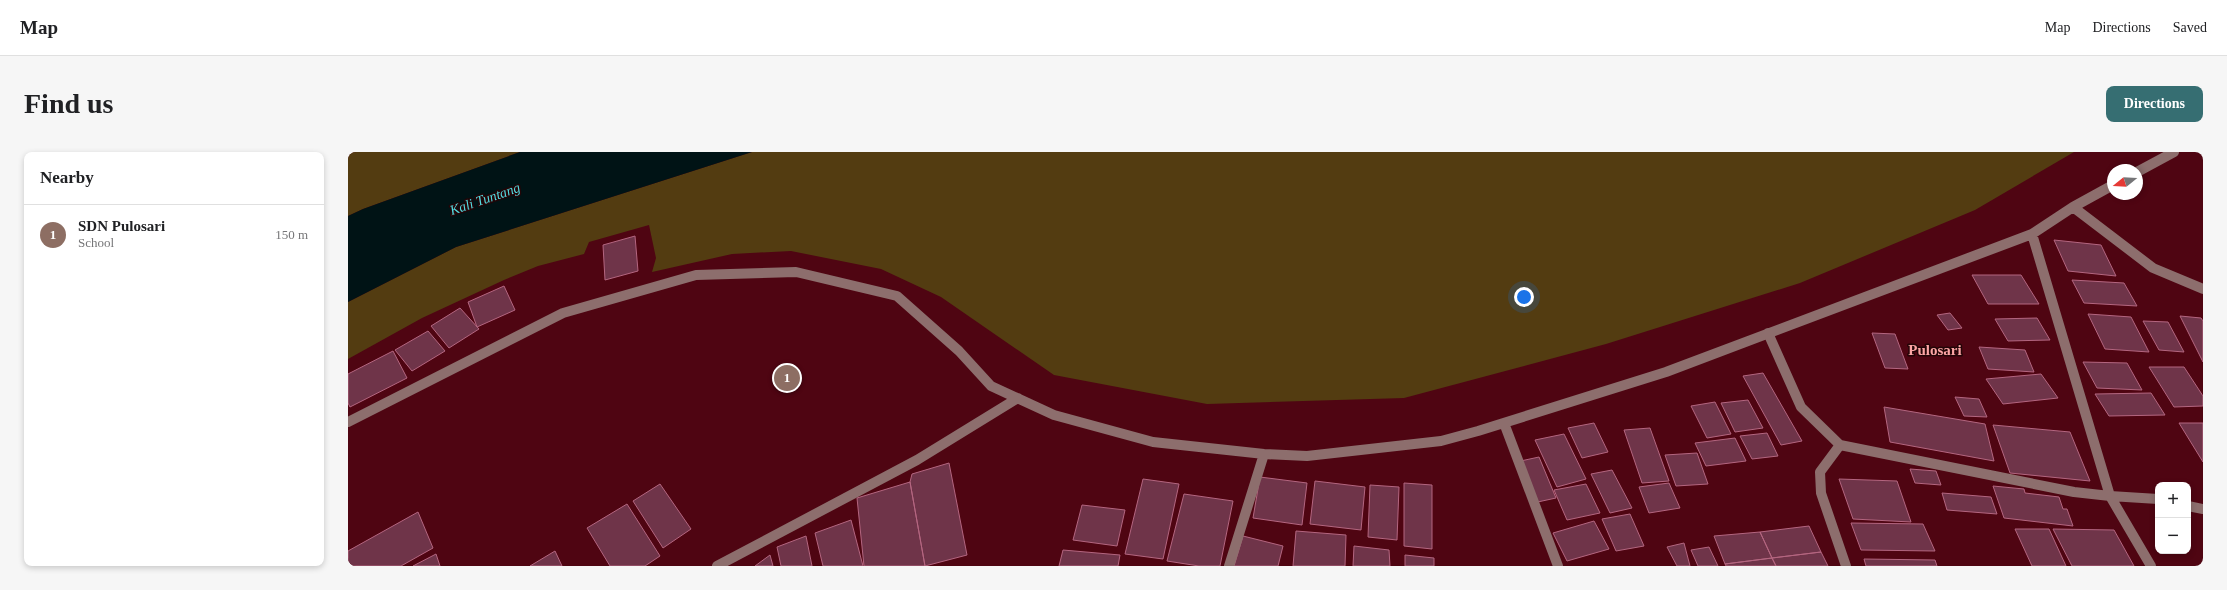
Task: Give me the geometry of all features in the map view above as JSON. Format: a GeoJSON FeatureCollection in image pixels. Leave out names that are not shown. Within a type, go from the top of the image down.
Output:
{"type":"FeatureCollection","features":[{"type":"Feature","properties":{"kind":"street"},"geometry":{"type":"LineString","coordinates":[[2143,169],[2174,152]]}},
{"type":"Feature","properties":{"kind":"street"},"geometry":{"type":"LineString","coordinates":[[348,422],[563,313],[696,276],[796,272],[897,296],[958,351],[991,386],[1054,415],[1153,442],[1264,454],[1307,456],[1441,441],[1504,424],[1666,372],[2032,234],[2073,207],[2107,188]]}},
{"type":"Feature","properties":{"kind":"street"},"geometry":{"type":"LineString","coordinates":[[2073,207],[2153,268],[2203,289]]}},
{"type":"Feature","properties":{"kind":"street"},"geometry":{"type":"LineString","coordinates":[[2032,234],[2110,496],[2151,566]]}},
{"type":"Feature","properties":{"kind":"street"},"geometry":{"type":"LineString","coordinates":[[1768,333],[1801,407],[1840,445],[2074,492],[2155,499]]}},
{"type":"Feature","properties":{"kind":"street"},"geometry":{"type":"LineString","coordinates":[[717,566],[917,460],[1018,398]]}},
{"type":"Feature","properties":{"kind":"street"},"geometry":{"type":"LineString","coordinates":[[1504,424],[1558,566]]}},
{"type":"Feature","properties":{"kind":"street"},"geometry":{"type":"LineString","coordinates":[[1840,445],[1820,472],[1821,493],[1846,566]]}},
{"type":"Feature","properties":{"kind":"street"},"geometry":{"type":"LineString","coordinates":[[1229,566],[1264,454]]}},
{"type":"Feature","properties":{"kind":"street"},"geometry":{"type":"LineString","coordinates":[[2191,507],[2203,509]]}},
{"type":"Feature","properties":{"kind":"shaded area"},"geometry":{"type":"Polygon","coordinates":[[[348,152],[520,152],[363,209],[348,216],[348,152]]]}},
{"type":"Feature","properties":{"kind":"shaded area"},"geometry":{"type":"Polygon","coordinates":[[[752,152],[2074,152],[1975,210],[1800,283],[1606,344],[1404,398],[1207,404],[1054,375],[941,297],[881,269],[791,251],[732,254],[652,272],[656,258],[649,225],[589,242],[584,254],[538,266],[504,280],[422,318],[348,359],[348,302],[456,247],[752,152]]]}},
{"type":"Feature","properties":{"kind":"water","name":"Kali Tuntang"},"geometry":{"type":"Polygon","coordinates":[[[520,152],[752,152],[456,247],[348,302],[348,216],[363,209],[520,152]]]}},
{"type":"Feature","properties":{"kind":"building"},"geometry":{"type":"Polygon","coordinates":[[[635,236],[638,271],[605,280],[603,245],[635,236]]]}},
{"type":"Feature","properties":{"kind":"building"},"geometry":{"type":"Polygon","coordinates":[[[2054,240],[2101,245],[2116,276],[2068,271],[2054,240]]]}},
{"type":"Feature","properties":{"kind":"building"},"geometry":{"type":"Polygon","coordinates":[[[1972,275],[2021,275],[2039,304],[1988,304],[1972,275]]]}},
{"type":"Feature","properties":{"kind":"building"},"geometry":{"type":"Polygon","coordinates":[[[2072,280],[2124,283],[2137,306],[2084,303],[2072,280]]]}},
{"type":"Feature","properties":{"kind":"building"},"geometry":{"type":"Polygon","coordinates":[[[504,286],[515,310],[477,327],[468,302],[504,286]]]}},
{"type":"Feature","properties":{"kind":"building"},"geometry":{"type":"Polygon","coordinates":[[[460,308],[479,329],[449,348],[431,326],[460,308]]]}},
{"type":"Feature","properties":{"kind":"building"},"geometry":{"type":"Polygon","coordinates":[[[1950,313],[1962,328],[1948,330],[1937,315],[1950,313]]]}},
{"type":"Feature","properties":{"kind":"building"},"geometry":{"type":"Polygon","coordinates":[[[2088,314],[2131,317],[2149,352],[2105,349],[2088,314]]]}},
{"type":"Feature","properties":{"kind":"building"},"geometry":{"type":"Polygon","coordinates":[[[2180,316],[2201,318],[2203,321],[2203,362],[2180,316]]]}},
{"type":"Feature","properties":{"kind":"building"},"geometry":{"type":"Polygon","coordinates":[[[2037,318],[2050,340],[2008,341],[1995,319],[2037,318]]]}},
{"type":"Feature","properties":{"kind":"building"},"geometry":{"type":"Polygon","coordinates":[[[2143,321],[2168,322],[2184,352],[2159,350],[2143,321]]]}},
{"type":"Feature","properties":{"kind":"building"},"geometry":{"type":"Polygon","coordinates":[[[428,331],[445,351],[412,371],[395,350],[428,331]]]}},
{"type":"Feature","properties":{"kind":"building"},"geometry":{"type":"Polygon","coordinates":[[[1872,333],[1895,334],[1908,369],[1885,368],[1872,333]]]}},
{"type":"Feature","properties":{"kind":"building"},"geometry":{"type":"Polygon","coordinates":[[[1979,347],[2025,350],[2034,372],[1988,369],[1979,347]]]}},
{"type":"Feature","properties":{"kind":"building"},"geometry":{"type":"Polygon","coordinates":[[[393,351],[407,378],[350,407],[348,403],[348,374],[393,351]]]}},
{"type":"Feature","properties":{"kind":"building"},"geometry":{"type":"Polygon","coordinates":[[[2083,362],[2127,363],[2142,390],[2097,388],[2083,362]]]}},
{"type":"Feature","properties":{"kind":"building"},"geometry":{"type":"Polygon","coordinates":[[[2149,367],[2184,367],[2203,396],[2203,406],[2174,407],[2149,367]]]}},
{"type":"Feature","properties":{"kind":"building"},"geometry":{"type":"Polygon","coordinates":[[[1763,373],[1802,441],[1781,445],[1743,376],[1763,373]]]}},
{"type":"Feature","properties":{"kind":"building"},"geometry":{"type":"Polygon","coordinates":[[[2041,374],[2058,398],[2003,404],[1986,379],[2041,374]]]}},
{"type":"Feature","properties":{"kind":"building"},"geometry":{"type":"Polygon","coordinates":[[[2151,393],[2165,415],[2109,416],[2095,394],[2151,393]]]}},
{"type":"Feature","properties":{"kind":"building"},"geometry":{"type":"Polygon","coordinates":[[[1955,397],[1979,399],[1987,417],[1964,416],[1955,397]]]}},
{"type":"Feature","properties":{"kind":"building"},"geometry":{"type":"Polygon","coordinates":[[[1748,400],[1763,428],[1735,432],[1721,403],[1748,400]]]}},
{"type":"Feature","properties":{"kind":"building"},"geometry":{"type":"Polygon","coordinates":[[[1715,402],[1731,434],[1707,438],[1691,406],[1715,402]]]}},
{"type":"Feature","properties":{"kind":"building"},"geometry":{"type":"Polygon","coordinates":[[[1884,407],[1985,424],[1994,461],[1890,442],[1884,407]]]}},
{"type":"Feature","properties":{"kind":"building"},"geometry":{"type":"Polygon","coordinates":[[[1594,423],[1608,452],[1582,458],[1568,428],[1594,423]]]}},
{"type":"Feature","properties":{"kind":"building"},"geometry":{"type":"Polygon","coordinates":[[[2179,423],[2203,423],[2203,462],[2179,423]]]}},
{"type":"Feature","properties":{"kind":"building"},"geometry":{"type":"Polygon","coordinates":[[[1993,425],[2070,432],[2090,481],[2010,473],[1993,425]]]}},
{"type":"Feature","properties":{"kind":"building"},"geometry":{"type":"Polygon","coordinates":[[[1650,428],[1669,481],[1642,483],[1624,430],[1650,428]]]}},
{"type":"Feature","properties":{"kind":"building"},"geometry":{"type":"Polygon","coordinates":[[[1767,433],[1778,456],[1752,459],[1740,436],[1767,433]]]}},
{"type":"Feature","properties":{"kind":"building"},"geometry":{"type":"Polygon","coordinates":[[[1564,434],[1586,479],[1557,487],[1535,440],[1564,434]]]}},
{"type":"Feature","properties":{"kind":"building"},"geometry":{"type":"Polygon","coordinates":[[[1735,438],[1746,461],[1706,466],[1695,443],[1735,438]]]}},
{"type":"Feature","properties":{"kind":"building"},"geometry":{"type":"Polygon","coordinates":[[[1697,453],[1708,484],[1676,486],[1665,455],[1697,453]]]}},
{"type":"Feature","properties":{"kind":"building"},"geometry":{"type":"Polygon","coordinates":[[[1539,457],[1556,498],[1533,503],[1516,462],[1539,457]]]}},
{"type":"Feature","properties":{"kind":"building"},"geometry":{"type":"Polygon","coordinates":[[[949,463],[967,555],[925,566],[910,482],[912,474],[949,463]]]}},
{"type":"Feature","properties":{"kind":"building"},"geometry":{"type":"Polygon","coordinates":[[[1910,469],[1936,471],[1941,485],[1915,483],[1910,469]]]}},
{"type":"Feature","properties":{"kind":"building"},"geometry":{"type":"Polygon","coordinates":[[[1612,470],[1632,508],[1610,513],[1591,474],[1612,470]]]}},
{"type":"Feature","properties":{"kind":"building"},"geometry":{"type":"Polygon","coordinates":[[[1260,477],[1307,483],[1302,525],[1253,518],[1260,477]]]}},
{"type":"Feature","properties":{"kind":"building"},"geometry":{"type":"Polygon","coordinates":[[[1143,479],[1179,484],[1163,559],[1125,554],[1143,479]]]}},
{"type":"Feature","properties":{"kind":"building"},"geometry":{"type":"Polygon","coordinates":[[[1839,479],[1897,481],[1911,522],[1853,519],[1839,479]]]}},
{"type":"Feature","properties":{"kind":"building"},"geometry":{"type":"Polygon","coordinates":[[[1315,481],[1365,487],[1361,530],[1310,524],[1315,481]]]}},
{"type":"Feature","properties":{"kind":"building"},"geometry":{"type":"Polygon","coordinates":[[[910,482],[925,566],[864,566],[857,498],[910,482]]]}},
{"type":"Feature","properties":{"kind":"building"},"geometry":{"type":"Polygon","coordinates":[[[1404,483],[1432,485],[1432,549],[1404,546],[1404,483]]]}},
{"type":"Feature","properties":{"kind":"building"},"geometry":{"type":"Polygon","coordinates":[[[1669,483],[1680,508],[1649,513],[1639,487],[1669,483]]]}},
{"type":"Feature","properties":{"kind":"building"},"geometry":{"type":"Polygon","coordinates":[[[660,484],[691,529],[663,548],[633,501],[660,484]]]}},
{"type":"Feature","properties":{"kind":"building"},"geometry":{"type":"Polygon","coordinates":[[[1586,484],[1600,513],[1567,520],[1554,490],[1586,484]]]}},
{"type":"Feature","properties":{"kind":"building"},"geometry":{"type":"Polygon","coordinates":[[[1370,485],[1399,487],[1397,540],[1368,537],[1370,485]]]}},
{"type":"Feature","properties":{"kind":"building"},"geometry":{"type":"Polygon","coordinates":[[[1993,486],[2024,489],[2025,493],[2059,497],[2063,509],[2067,509],[2073,526],[2004,518],[1993,486]]]}},
{"type":"Feature","properties":{"kind":"building"},"geometry":{"type":"Polygon","coordinates":[[[1942,493],[1991,497],[1997,514],[1947,510],[1942,493]]]}},
{"type":"Feature","properties":{"kind":"building"},"geometry":{"type":"Polygon","coordinates":[[[1184,494],[1233,501],[1220,566],[1199,566],[1167,561],[1184,494]]]}},
{"type":"Feature","properties":{"kind":"building"},"geometry":{"type":"Polygon","coordinates":[[[627,504],[660,556],[645,566],[610,566],[587,528],[627,504]]]}},
{"type":"Feature","properties":{"kind":"building"},"geometry":{"type":"Polygon","coordinates":[[[1082,505],[1125,510],[1117,546],[1073,540],[1082,505]]]}},
{"type":"Feature","properties":{"kind":"building"},"geometry":{"type":"Polygon","coordinates":[[[418,512],[433,548],[401,566],[348,566],[348,551],[418,512]]]}},
{"type":"Feature","properties":{"kind":"building"},"geometry":{"type":"Polygon","coordinates":[[[1630,514],[1644,546],[1616,551],[1602,519],[1630,514]]]}},
{"type":"Feature","properties":{"kind":"building"},"geometry":{"type":"Polygon","coordinates":[[[851,520],[863,566],[823,566],[815,533],[851,520]]]}},
{"type":"Feature","properties":{"kind":"building"},"geometry":{"type":"Polygon","coordinates":[[[1594,521],[1609,549],[1567,561],[1553,533],[1594,521]]]}},
{"type":"Feature","properties":{"kind":"building"},"geometry":{"type":"Polygon","coordinates":[[[1851,523],[1923,524],[1935,551],[1861,550],[1851,523]]]}},
{"type":"Feature","properties":{"kind":"building"},"geometry":{"type":"Polygon","coordinates":[[[1809,526],[1821,552],[1772,558],[1760,532],[1809,526]]]}},
{"type":"Feature","properties":{"kind":"building"},"geometry":{"type":"Polygon","coordinates":[[[2015,529],[2049,529],[2066,566],[2032,566],[2015,529]]]}},
{"type":"Feature","properties":{"kind":"building"},"geometry":{"type":"Polygon","coordinates":[[[2053,529],[2114,530],[2134,566],[2072,566],[2053,529]]]}},
{"type":"Feature","properties":{"kind":"building"},"geometry":{"type":"Polygon","coordinates":[[[1296,531],[1346,535],[1345,566],[1293,566],[1296,531]]]}},
{"type":"Feature","properties":{"kind":"building"},"geometry":{"type":"Polygon","coordinates":[[[1760,532],[1772,558],[1725,564],[1714,536],[1760,532]]]}},
{"type":"Feature","properties":{"kind":"building"},"geometry":{"type":"Polygon","coordinates":[[[806,536],[812,566],[781,566],[777,547],[806,536]]]}},
{"type":"Feature","properties":{"kind":"building"},"geometry":{"type":"Polygon","coordinates":[[[1243,536],[1283,546],[1278,566],[1234,566],[1243,536]]]}},
{"type":"Feature","properties":{"kind":"building"},"geometry":{"type":"Polygon","coordinates":[[[1684,543],[1690,566],[1677,566],[1667,547],[1684,543]]]}},
{"type":"Feature","properties":{"kind":"building"},"geometry":{"type":"Polygon","coordinates":[[[1354,546],[1389,550],[1390,566],[1353,566],[1354,546]]]}},
{"type":"Feature","properties":{"kind":"building"},"geometry":{"type":"Polygon","coordinates":[[[1709,547],[1718,566],[1698,566],[1691,550],[1709,547]]]}},
{"type":"Feature","properties":{"kind":"building"},"geometry":{"type":"Polygon","coordinates":[[[1063,550],[1120,555],[1118,566],[1059,566],[1063,550]]]}},
{"type":"Feature","properties":{"kind":"building"},"geometry":{"type":"Polygon","coordinates":[[[555,551],[562,566],[530,566],[555,551]]]}},
{"type":"Feature","properties":{"kind":"building"},"geometry":{"type":"Polygon","coordinates":[[[1821,552],[1828,566],[1776,566],[1772,558],[1821,552]]]}},
{"type":"Feature","properties":{"kind":"building"},"geometry":{"type":"Polygon","coordinates":[[[436,554],[440,566],[413,566],[436,554]]]}},
{"type":"Feature","properties":{"kind":"building"},"geometry":{"type":"Polygon","coordinates":[[[770,555],[773,566],[755,566],[770,555]]]}},
{"type":"Feature","properties":{"kind":"building"},"geometry":{"type":"Polygon","coordinates":[[[1405,555],[1434,558],[1434,566],[1405,566],[1405,555]]]}},
{"type":"Feature","properties":{"kind":"building"},"geometry":{"type":"Polygon","coordinates":[[[1772,558],[1776,566],[1726,566],[1725,564],[1772,558]]]}},
{"type":"Feature","properties":{"kind":"building"},"geometry":{"type":"Polygon","coordinates":[[[1864,559],[1935,560],[1937,566],[1866,566],[1864,559]]]}},
{"type":"Feature","properties":{"kind":"place","name":"SDN Pulosari"},"geometry":{"type":"Point","coordinates":[787,378]}},
{"type":"Feature","properties":{"kind":"district","name":"Pulosari"},"geometry":{"type":"Point","coordinates":[1935,350]}}]}
